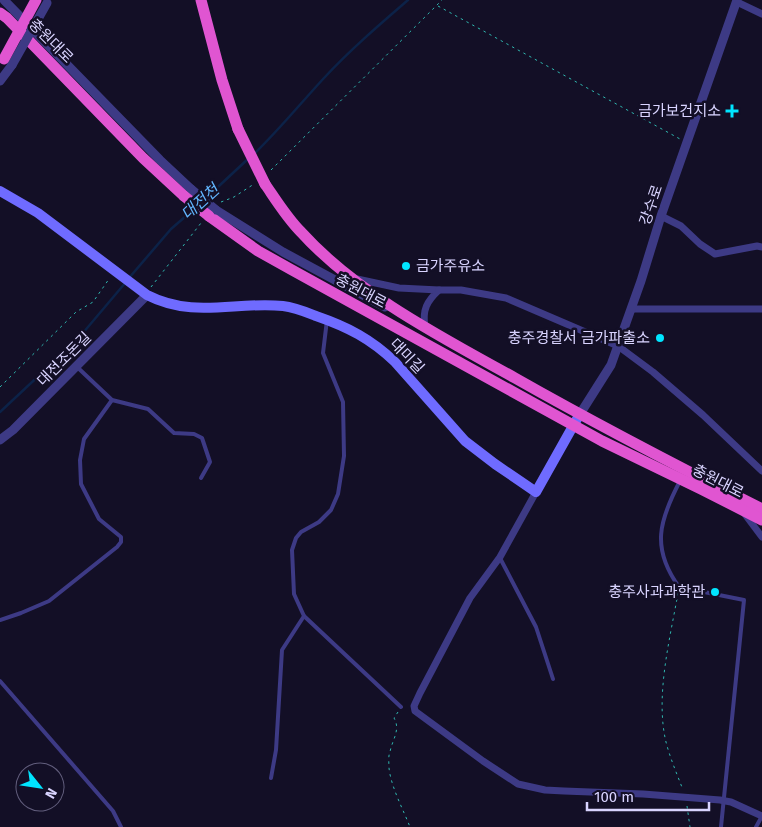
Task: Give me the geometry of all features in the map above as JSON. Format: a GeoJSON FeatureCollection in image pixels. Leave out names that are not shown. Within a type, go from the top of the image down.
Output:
{"type":"FeatureCollection","features":[{"type":"Feature","properties":{"kind":"highway","name":"충원대로"},"geometry":{"type":"LineString","coordinates":[[201,0],[222,80],[238,129],[263,179],[300,231],[322,254],[352,278],[425,328],[580,414],[762,509]]}},
{"type":"Feature","properties":{"kind":"highway"},"geometry":{"type":"LineString","coordinates":[[5,62],[44,1]]}},
{"type":"Feature","properties":{"kind":"highway","name":"충원대로"},"geometry":{"type":"LineString","coordinates":[[2,14],[143,158],[188,192],[258,251],[602,441],[762,520]]}},
{"type":"Feature","properties":{"kind":"main road"},"geometry":{"type":"LineString","coordinates":[[0,191],[38,213],[114,273]]}},
{"type":"Feature","properties":{"kind":"main road","name":"대미길"},"geometry":{"type":"LineString","coordinates":[[114,273],[161,303],[183,308],[284,306],[350,328],[383,351],[395,362],[466,441],[536,492]]}},
{"type":"Feature","properties":{"kind":"main road"},"geometry":{"type":"LineString","coordinates":[[536,492],[580,414]]}},
{"type":"Feature","properties":{"kind":"street","name":"충원대로"},"geometry":{"type":"LineString","coordinates":[[4,0],[153,153],[188,192]]}},
{"type":"Feature","properties":{"kind":"street"},"geometry":{"type":"LineString","coordinates":[[737,1],[762,14]]}},
{"type":"Feature","properties":{"kind":"street","name":"강수로"},"geometry":{"type":"LineString","coordinates":[[580,414],[611,365],[737,1]]}},
{"type":"Feature","properties":{"kind":"street"},"geometry":{"type":"LineString","coordinates":[[0,81],[5,62]]}},
{"type":"Feature","properties":{"kind":"street"},"geometry":{"type":"LineString","coordinates":[[211,213],[425,328]]}},
{"type":"Feature","properties":{"kind":"street"},"geometry":{"type":"LineString","coordinates":[[661,216],[681,226],[700,244],[715,254],[757,246],[762,247]]}},
{"type":"Feature","properties":{"kind":"street"},"geometry":{"type":"LineString","coordinates":[[352,278],[399,288],[461,290],[506,298],[618,346],[653,372],[703,415],[762,471]]}},
{"type":"Feature","properties":{"kind":"street"},"geometry":{"type":"LineString","coordinates":[[425,328],[423,315],[430,299],[440,290]]}},
{"type":"Feature","properties":{"kind":"street","name":"대전조돈길"},"geometry":{"type":"LineString","coordinates":[[0,440],[13,430],[76,366],[144,293]]}},
{"type":"Feature","properties":{"kind":"street"},"geometry":{"type":"LineString","coordinates":[[631,309],[761,307]]}},
{"type":"Feature","properties":{"kind":"street"},"geometry":{"type":"LineString","coordinates":[[536,492],[500,556],[470,598],[437,657],[414,706],[417,714],[506,778],[518,784],[558,791],[725,801],[762,816]]}},
{"type":"Feature","properties":{"kind":"street"},"geometry":{"type":"LineString","coordinates":[[741,509],[762,536]]}},
{"type":"Feature","properties":{"kind":"lane"},"geometry":{"type":"LineString","coordinates":[[328,320],[322,353],[342,402],[344,456],[338,494],[331,510],[319,522],[301,532],[296,538],[292,550],[294,594],[304,616],[401,708]]}},
{"type":"Feature","properties":{"kind":"lane"},"geometry":{"type":"LineString","coordinates":[[76,366],[112,400],[148,409],[174,433],[194,434],[202,438],[210,462],[201,478]]}},
{"type":"Feature","properties":{"kind":"lane"},"geometry":{"type":"LineString","coordinates":[[0,620],[49,601],[121,542],[121,536],[99,519],[81,484],[80,460],[84,439],[112,400]]}},
{"type":"Feature","properties":{"kind":"lane"},"geometry":{"type":"LineString","coordinates":[[681,479],[669,502],[662,524],[661,544],[663,559],[670,575],[679,587],[744,600],[721,827]]}},
{"type":"Feature","properties":{"kind":"lane"},"geometry":{"type":"LineString","coordinates":[[500,556],[536,627],[553,679]]}},
{"type":"Feature","properties":{"kind":"lane"},"geometry":{"type":"LineString","coordinates":[[272,778],[276,750],[282,650],[304,616]]}},
{"type":"Feature","properties":{"kind":"lane"},"geometry":{"type":"LineString","coordinates":[[0,681],[113,811],[121,827]]}},
{"type":"Feature","properties":{"kind":"lane"},"geometry":{"type":"LineString","coordinates":[[756,827],[762,816]]}},
{"type":"Feature","properties":{"kind":"path"},"geometry":{"type":"LineString","coordinates":[[144,293],[222,201],[263,179],[442,0]]}},
{"type":"Feature","properties":{"kind":"path"},"geometry":{"type":"LineString","coordinates":[[437,6],[688,142]]}},
{"type":"Feature","properties":{"kind":"path"},"geometry":{"type":"LineString","coordinates":[[0,387],[76,312],[92,302],[114,273]]}},
{"type":"Feature","properties":{"kind":"path"},"geometry":{"type":"LineString","coordinates":[[679,587],[666,669],[662,717],[666,742],[686,798],[690,827]]}},
{"type":"Feature","properties":{"kind":"path"},"geometry":{"type":"LineString","coordinates":[[401,708],[394,718],[397,723],[397,732],[389,753],[389,769],[410,827]]}},
{"type":"Feature","properties":{"kind":"waterway","name":"대전천"},"geometry":{"type":"LineString","coordinates":[[253,155],[334,68],[408,0]]}},
{"type":"Feature","properties":{"kind":"waterway","name":"대전천"},"geometry":{"type":"LineString","coordinates":[[205,199],[249,158]]}},
{"type":"Feature","properties":{"kind":"waterway","name":"대전천"},"geometry":{"type":"LineString","coordinates":[[129,278],[171,229],[194,209]]}},
{"type":"Feature","properties":{"kind":"waterway","name":"대전천"},"geometry":{"type":"LineString","coordinates":[[0,412],[77,340],[126,282]]}},
{"type":"Feature","properties":{"kind":"place","name":"금가보건지소"},"geometry":{"type":"Point","coordinates":[732,111]}},
{"type":"Feature","properties":{"kind":"place","name":"금가주유소"},"geometry":{"type":"Point","coordinates":[406,266]}},
{"type":"Feature","properties":{"kind":"place","name":"충주경찰서 금가파출소"},"geometry":{"type":"Point","coordinates":[660,338]}},
{"type":"Feature","properties":{"kind":"place","name":"충주사과과학관"},"geometry":{"type":"Point","coordinates":[715,592]}}]}
